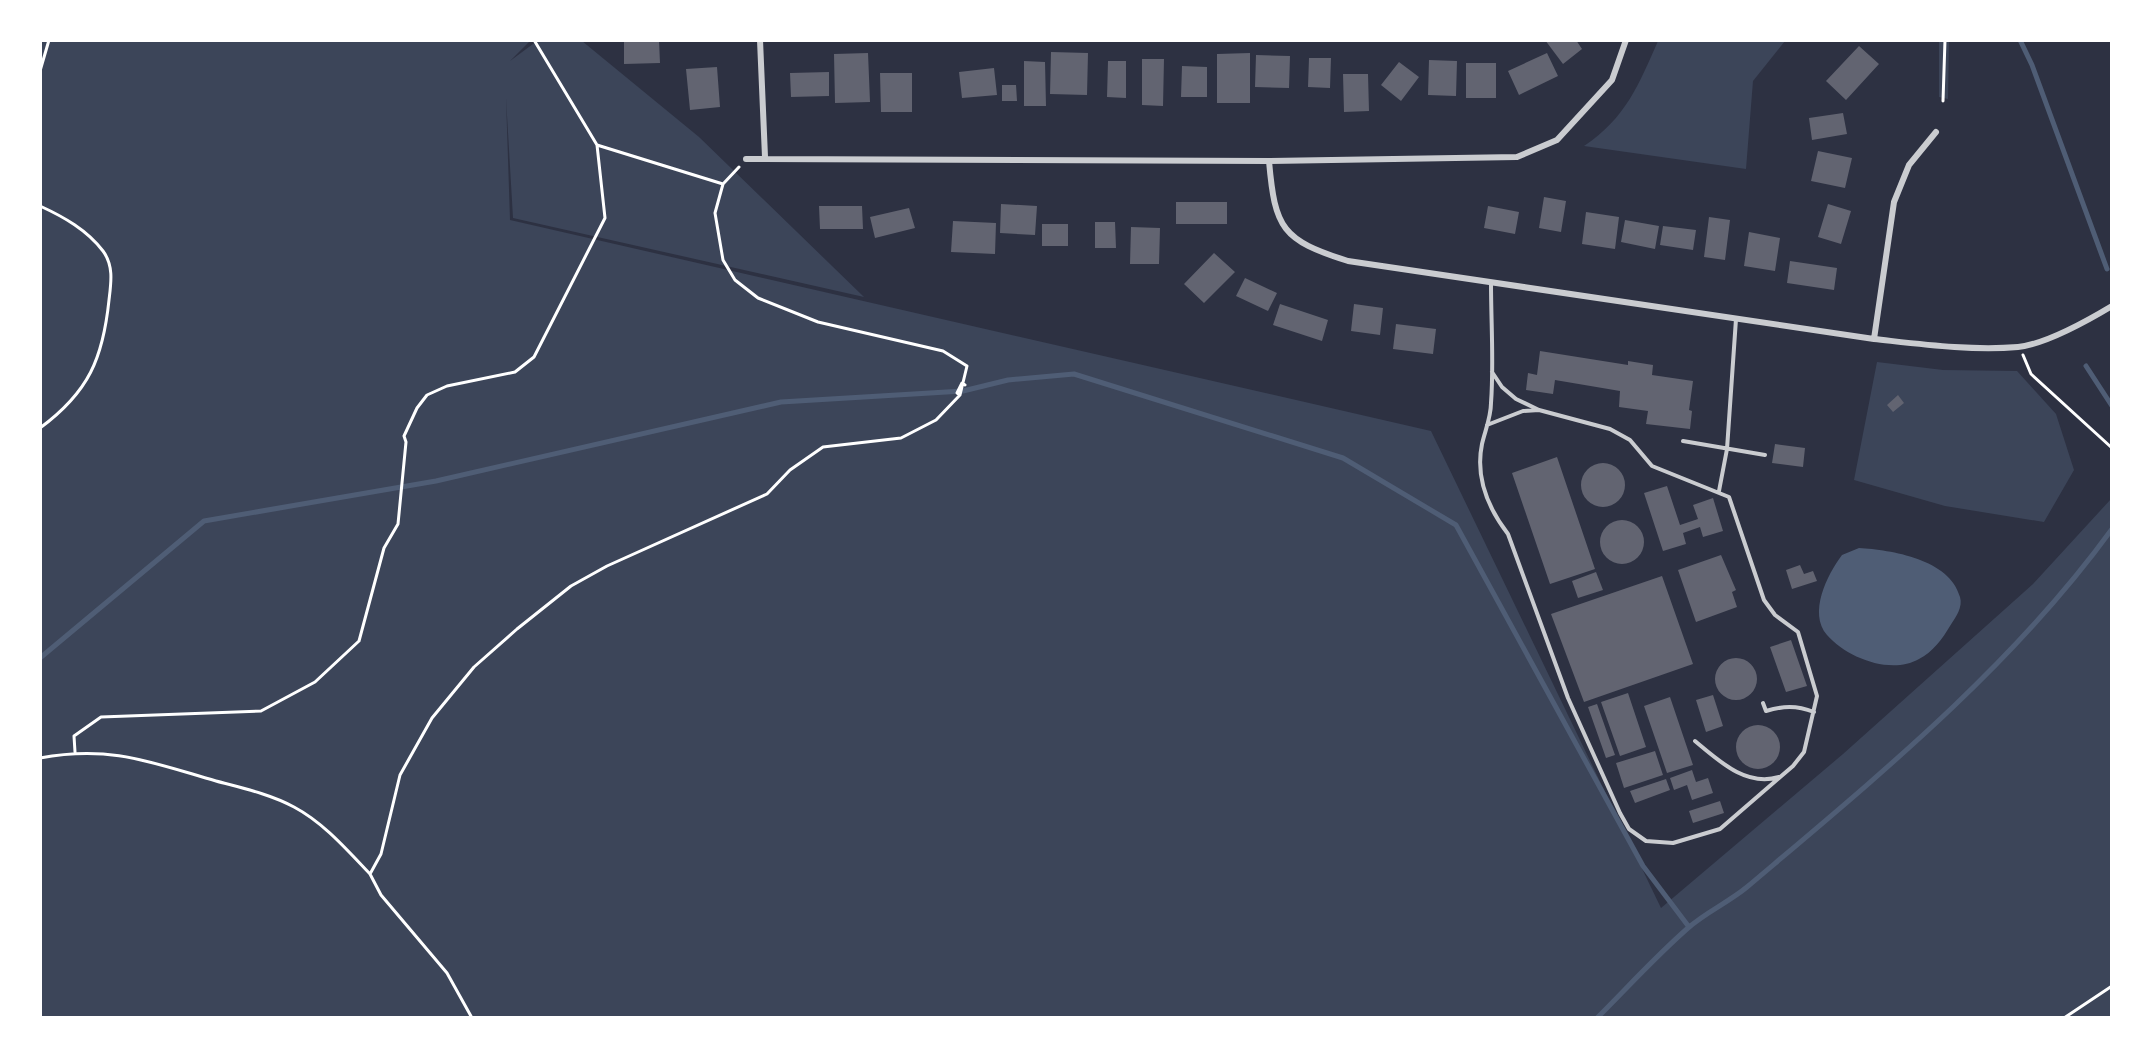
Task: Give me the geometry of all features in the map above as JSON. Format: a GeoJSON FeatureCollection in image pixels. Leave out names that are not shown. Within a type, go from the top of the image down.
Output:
{"type":"FeatureCollection","features":[{"type":"Feature","properties":{"kind":"street"},"geometry":{"type":"LineString","coordinates":[[760,40],[765,158]]}},
{"type":"Feature","properties":{"kind":"street"},"geometry":{"type":"LineString","coordinates":[[746,159],[1269,161],[1517,157],[1557,140],[1612,80],[1626,40]]}},
{"type":"Feature","properties":{"kind":"street"},"geometry":{"type":"LineString","coordinates":[[1874,339],[1894,202],[1909,165],[1936,132]]}},
{"type":"Feature","properties":{"kind":"street"},"geometry":{"type":"LineString","coordinates":[[1269,161],[1272,202],[1287,233],[1314,250],[1348,261],[1874,339],[1931,345],[2020,347],[2076,327],[2112,306]]}},
{"type":"Feature","properties":{"kind":"lane"},"geometry":{"type":"LineString","coordinates":[[1491,282],[1491,406],[1479,465],[1494,516],[1508,534],[1577,721],[1629,829],[1646,841],[1673,843],[1720,829],[1782,776],[1804,752],[1814,712],[1815,689],[1798,632],[1775,615],[1764,600],[1734,505],[1729,497],[1719,491],[1652,466],[1630,440],[1610,429],[1539,410],[1516,399],[1502,387],[1492,372]]}},
{"type":"Feature","properties":{"kind":"lane"},"geometry":{"type":"LineString","coordinates":[[1719,491],[1727,449],[1736,319]]}},
{"type":"Feature","properties":{"kind":"lane"},"geometry":{"type":"LineString","coordinates":[[1487,425],[1523,411],[1539,410]]}},
{"type":"Feature","properties":{"kind":"lane"},"geometry":{"type":"LineString","coordinates":[[1683,441],[1765,455]]}},
{"type":"Feature","properties":{"kind":"lane"},"geometry":{"type":"LineString","coordinates":[[1763,703],[1766,711],[1783,706],[1802,707],[1814,712]]}},
{"type":"Feature","properties":{"kind":"lane"},"geometry":{"type":"LineString","coordinates":[[1695,741],[1726,765],[1750,778],[1766,780],[1782,776]]}},
{"type":"Feature","properties":{"kind":"path"},"geometry":{"type":"LineString","coordinates":[[40,71],[49,40]]}},
{"type":"Feature","properties":{"kind":"path"},"geometry":{"type":"LineString","coordinates":[[75,752],[74,736],[102,717],[261,711],[315,682],[359,641],[384,548],[398,524],[406,442],[404,436],[417,408],[427,395],[515,372],[534,357],[604,218],[597,145],[534,40]]}},
{"type":"Feature","properties":{"kind":"path"},"geometry":{"type":"LineString","coordinates":[[1944,101],[1945,40]]}},
{"type":"Feature","properties":{"kind":"path"},"geometry":{"type":"LineString","coordinates":[[597,145],[723,184]]}},
{"type":"Feature","properties":{"kind":"path"},"geometry":{"type":"LineString","coordinates":[[370,874],[381,854],[400,775],[432,718],[474,667],[518,629],[571,586],[606,566],[767,494],[790,470],[824,447],[901,438],[936,420],[960,395],[965,385],[968,366],[943,351],[818,322],[758,298],[735,280],[723,260],[716,213],[723,184],[746,159]]}},
{"type":"Feature","properties":{"kind":"path"},"geometry":{"type":"LineString","coordinates":[[40,206],[73,222],[104,252],[111,268],[103,344],[96,363],[79,392],[40,428]]}},
{"type":"Feature","properties":{"kind":"path"},"geometry":{"type":"LineString","coordinates":[[2020,347],[2031,374],[2112,448]]}},
{"type":"Feature","properties":{"kind":"path"},"geometry":{"type":"LineString","coordinates":[[40,758],[75,752],[140,757],[256,792],[294,807],[332,835],[370,874],[381,895],[447,973],[472,1017]]}},
{"type":"Feature","properties":{"kind":"path"},"geometry":{"type":"LineString","coordinates":[[2064,1017],[2112,986]]}},
{"type":"Feature","properties":{"kind":"shaded area"},"geometry":{"type":"Polygon","coordinates":[[[40,41],[530,41],[510,61],[537,41],[582,41],[699,137],[864,297],[513,218],[506,98],[510,220],[1431,431],[1661,908],[1843,754],[2033,584],[2111,499],[2111,1017],[41,1017],[40,41]]]}},
{"type":"Feature","properties":{"kind":"shaded area"},"geometry":{"type":"Polygon","coordinates":[[[1658,41],[1785,41],[1753,81],[1746,169],[1584,146],[1611,124],[1621,112],[1637,86],[1658,41]]]}},
{"type":"Feature","properties":{"kind":"shaded area"},"geometry":{"type":"Polygon","coordinates":[[[1939,41],[1949,41],[1948,99],[1939,97],[1939,41]]]}},
{"type":"Feature","properties":{"kind":"shaded area"},"geometry":{"type":"Polygon","coordinates":[[[1877,362],[1943,370],[2017,371],[2056,414],[2074,470],[2044,522],[1945,506],[1854,480],[1877,362]]]}},
{"type":"Feature","properties":{"kind":"shaded area"},"geometry":{"type":"Polygon","coordinates":[[[1859,548],[1887,551],[1918,559],[1945,574],[1954,584],[1961,601],[1955,619],[1933,649],[1919,659],[1908,664],[1896,665],[1870,662],[1846,651],[1827,635],[1822,626],[1819,605],[1826,583],[1842,555],[1859,548]]]}},
{"type":"Feature","properties":{"kind":"building"},"geometry":{"type":"Polygon","coordinates":[[[624,40],[659,40],[660,63],[624,64],[624,40]]]}},
{"type":"Feature","properties":{"kind":"building"},"geometry":{"type":"Polygon","coordinates":[[[1545,40],[1576,40],[1582,49],[1563,64],[1545,40]]]}},
{"type":"Feature","properties":{"kind":"building"},"geometry":{"type":"Polygon","coordinates":[[[1859,46],[1879,64],[1846,100],[1826,81],[1859,46]]]}},
{"type":"Feature","properties":{"kind":"building"},"geometry":{"type":"Polygon","coordinates":[[[1051,52],[1088,53],[1087,95],[1050,94],[1051,52]]]}},
{"type":"Feature","properties":{"kind":"building"},"geometry":{"type":"Polygon","coordinates":[[[868,53],[870,102],[835,103],[834,54],[868,53]]]}},
{"type":"Feature","properties":{"kind":"building"},"geometry":{"type":"Polygon","coordinates":[[[1250,53],[1250,103],[1217,103],[1217,54],[1250,53]]]}},
{"type":"Feature","properties":{"kind":"building"},"geometry":{"type":"Polygon","coordinates":[[[1547,53],[1558,76],[1519,95],[1508,71],[1547,53]]]}},
{"type":"Feature","properties":{"kind":"building"},"geometry":{"type":"Polygon","coordinates":[[[1256,55],[1290,56],[1289,88],[1255,87],[1256,55]]]}},
{"type":"Feature","properties":{"kind":"building"},"geometry":{"type":"Polygon","coordinates":[[[1309,58],[1331,58],[1330,88],[1308,87],[1309,58]]]}},
{"type":"Feature","properties":{"kind":"building"},"geometry":{"type":"Polygon","coordinates":[[[1142,59],[1164,59],[1163,106],[1142,105],[1142,59]]]}},
{"type":"Feature","properties":{"kind":"building"},"geometry":{"type":"Polygon","coordinates":[[[1429,60],[1457,61],[1456,96],[1428,95],[1429,60]]]}},
{"type":"Feature","properties":{"kind":"building"},"geometry":{"type":"Polygon","coordinates":[[[1024,61],[1045,62],[1046,106],[1024,106],[1024,61]]]}},
{"type":"Feature","properties":{"kind":"building"},"geometry":{"type":"Polygon","coordinates":[[[1108,61],[1126,61],[1126,98],[1107,97],[1108,61]]]}},
{"type":"Feature","properties":{"kind":"building"},"geometry":{"type":"Polygon","coordinates":[[[1399,62],[1419,77],[1401,101],[1381,85],[1399,62]]]}},
{"type":"Feature","properties":{"kind":"building"},"geometry":{"type":"Polygon","coordinates":[[[1466,63],[1496,63],[1496,98],[1466,98],[1466,63]]]}},
{"type":"Feature","properties":{"kind":"building"},"geometry":{"type":"Polygon","coordinates":[[[1182,66],[1207,67],[1207,97],[1181,97],[1182,66]]]}},
{"type":"Feature","properties":{"kind":"building"},"geometry":{"type":"Polygon","coordinates":[[[717,67],[720,107],[690,110],[686,69],[717,67]]]}},
{"type":"Feature","properties":{"kind":"building"},"geometry":{"type":"Polygon","coordinates":[[[994,68],[997,95],[962,98],[959,72],[994,68]]]}},
{"type":"Feature","properties":{"kind":"building"},"geometry":{"type":"Polygon","coordinates":[[[829,72],[829,96],[791,97],[790,73],[829,72]]]}},
{"type":"Feature","properties":{"kind":"building"},"geometry":{"type":"Polygon","coordinates":[[[880,73],[912,73],[912,112],[881,112],[880,73]]]}},
{"type":"Feature","properties":{"kind":"building"},"geometry":{"type":"Polygon","coordinates":[[[1343,74],[1368,74],[1369,111],[1344,112],[1343,74]]]}},
{"type":"Feature","properties":{"kind":"building"},"geometry":{"type":"Polygon","coordinates":[[[1002,85],[1016,85],[1017,101],[1002,101],[1002,85]]]}},
{"type":"Feature","properties":{"kind":"building"},"geometry":{"type":"Polygon","coordinates":[[[1843,113],[1847,134],[1812,140],[1809,118],[1843,113]]]}},
{"type":"Feature","properties":{"kind":"building"},"geometry":{"type":"Polygon","coordinates":[[[1818,151],[1852,158],[1845,188],[1811,181],[1818,151]]]}},
{"type":"Feature","properties":{"kind":"building"},"geometry":{"type":"Polygon","coordinates":[[[1544,197],[1566,201],[1561,232],[1539,228],[1544,197]]]}},
{"type":"Feature","properties":{"kind":"building"},"geometry":{"type":"Polygon","coordinates":[[[1176,202],[1227,202],[1227,224],[1176,224],[1176,202]]]}},
{"type":"Feature","properties":{"kind":"building"},"geometry":{"type":"Polygon","coordinates":[[[1001,204],[1037,206],[1035,235],[1000,233],[1001,204]]]}},
{"type":"Feature","properties":{"kind":"building"},"geometry":{"type":"Polygon","coordinates":[[[1828,204],[1851,211],[1841,244],[1818,237],[1828,204]]]}},
{"type":"Feature","properties":{"kind":"building"},"geometry":{"type":"Polygon","coordinates":[[[819,206],[862,206],[863,229],[820,229],[819,206]]]}},
{"type":"Feature","properties":{"kind":"building"},"geometry":{"type":"Polygon","coordinates":[[[1488,206],[1519,212],[1515,234],[1484,228],[1488,206]]]}},
{"type":"Feature","properties":{"kind":"building"},"geometry":{"type":"Polygon","coordinates":[[[909,208],[915,228],[875,238],[870,217],[909,208]]]}},
{"type":"Feature","properties":{"kind":"building"},"geometry":{"type":"Polygon","coordinates":[[[1586,212],[1619,217],[1615,249],[1582,244],[1586,212]]]}},
{"type":"Feature","properties":{"kind":"building"},"geometry":{"type":"Polygon","coordinates":[[[1709,217],[1730,220],[1725,260],[1704,257],[1709,217]]]}},
{"type":"Feature","properties":{"kind":"building"},"geometry":{"type":"Polygon","coordinates":[[[1625,220],[1659,226],[1655,249],[1621,242],[1625,220]]]}},
{"type":"Feature","properties":{"kind":"building"},"geometry":{"type":"Polygon","coordinates":[[[953,221],[996,223],[995,254],[951,252],[953,221]]]}},
{"type":"Feature","properties":{"kind":"building"},"geometry":{"type":"Polygon","coordinates":[[[1095,222],[1115,222],[1116,248],[1095,248],[1095,222]]]}},
{"type":"Feature","properties":{"kind":"building"},"geometry":{"type":"Polygon","coordinates":[[[1042,224],[1068,224],[1068,246],[1042,246],[1042,224]]]}},
{"type":"Feature","properties":{"kind":"building"},"geometry":{"type":"Polygon","coordinates":[[[1663,226],[1696,230],[1693,250],[1660,245],[1663,226]]]}},
{"type":"Feature","properties":{"kind":"building"},"geometry":{"type":"Polygon","coordinates":[[[1131,227],[1160,228],[1159,264],[1130,264],[1131,227]]]}},
{"type":"Feature","properties":{"kind":"building"},"geometry":{"type":"Polygon","coordinates":[[[1749,232],[1780,238],[1775,271],[1744,266],[1749,232]]]}},
{"type":"Feature","properties":{"kind":"building"},"geometry":{"type":"Polygon","coordinates":[[[1214,253],[1235,272],[1204,303],[1184,284],[1214,253]]]}},
{"type":"Feature","properties":{"kind":"building"},"geometry":{"type":"Polygon","coordinates":[[[1790,261],[1837,268],[1834,290],[1787,283],[1790,261]]]}},
{"type":"Feature","properties":{"kind":"building"},"geometry":{"type":"Polygon","coordinates":[[[1245,278],[1277,293],[1268,311],[1236,296],[1245,278]]]}},
{"type":"Feature","properties":{"kind":"building"},"geometry":{"type":"Polygon","coordinates":[[[1280,304],[1328,320],[1322,341],[1273,325],[1280,304]]]}},
{"type":"Feature","properties":{"kind":"building"},"geometry":{"type":"Polygon","coordinates":[[[1354,304],[1383,308],[1380,335],[1351,331],[1354,304]]]}},
{"type":"Feature","properties":{"kind":"building"},"geometry":{"type":"Polygon","coordinates":[[[1396,324],[1436,329],[1433,354],[1393,349],[1396,324]]]}},
{"type":"Feature","properties":{"kind":"building"},"geometry":{"type":"Polygon","coordinates":[[[1540,351],[1628,365],[1628,361],[1653,365],[1652,375],[1693,381],[1689,410],[1692,411],[1690,429],[1646,424],[1648,411],[1619,407],[1620,391],[1555,380],[1553,394],[1526,390],[1528,373],[1537,375],[1540,351]]]}},
{"type":"Feature","properties":{"kind":"building"},"geometry":{"type":"Polygon","coordinates":[[[1898,395],[1904,403],[1893,412],[1887,405],[1898,395]]]}},
{"type":"Feature","properties":{"kind":"building"},"geometry":{"type":"Polygon","coordinates":[[[1775,444],[1805,448],[1803,467],[1772,463],[1775,444]]]}},
{"type":"Feature","properties":{"kind":"building"},"geometry":{"type":"Polygon","coordinates":[[[1557,457],[1595,569],[1550,584],[1512,473],[1557,457]]]}},
{"type":"Feature","properties":{"kind":"building"},"geometry":{"type":"Polygon","coordinates":[[[1603,463],[1619,469],[1625,485],[1619,501],[1603,507],[1587,501],[1581,485],[1587,469],[1603,463]]]}},
{"type":"Feature","properties":{"kind":"building"},"geometry":{"type":"Polygon","coordinates":[[[1667,486],[1680,525],[1698,519],[1693,505],[1713,498],[1723,531],[1703,537],[1700,527],[1683,533],[1686,544],[1663,551],[1644,493],[1667,486]]]}},
{"type":"Feature","properties":{"kind":"building"},"geometry":{"type":"Polygon","coordinates":[[[1622,520],[1638,526],[1644,542],[1638,558],[1622,564],[1606,558],[1600,542],[1606,526],[1622,520]]]}},
{"type":"Feature","properties":{"kind":"building"},"geometry":{"type":"Polygon","coordinates":[[[1721,555],[1736,590],[1732,592],[1737,607],[1696,622],[1678,570],[1721,555]]]}},
{"type":"Feature","properties":{"kind":"building"},"geometry":{"type":"Polygon","coordinates":[[[1800,565],[1804,574],[1813,571],[1817,581],[1792,589],[1786,570],[1800,565]]]}},
{"type":"Feature","properties":{"kind":"building"},"geometry":{"type":"Polygon","coordinates":[[[1596,572],[1603,590],[1578,598],[1572,581],[1596,572]]]}},
{"type":"Feature","properties":{"kind":"building"},"geometry":{"type":"Polygon","coordinates":[[[1662,576],[1693,664],[1584,702],[1551,614],[1662,576]]]}},
{"type":"Feature","properties":{"kind":"building"},"geometry":{"type":"Polygon","coordinates":[[[1791,640],[1807,686],[1786,692],[1770,647],[1791,640]]]}},
{"type":"Feature","properties":{"kind":"building"},"geometry":{"type":"Polygon","coordinates":[[[1736,658],[1751,664],[1757,679],[1751,694],[1736,700],[1721,694],[1715,679],[1721,664],[1736,658]]]}},
{"type":"Feature","properties":{"kind":"building"},"geometry":{"type":"Polygon","coordinates":[[[1628,693],[1646,747],[1620,756],[1601,702],[1628,693]]]}},
{"type":"Feature","properties":{"kind":"building"},"geometry":{"type":"Polygon","coordinates":[[[1713,695],[1723,726],[1706,732],[1696,700],[1713,695]]]}},
{"type":"Feature","properties":{"kind":"building"},"geometry":{"type":"Polygon","coordinates":[[[1670,697],[1693,765],[1667,773],[1644,706],[1670,697]]]}},
{"type":"Feature","properties":{"kind":"building"},"geometry":{"type":"Polygon","coordinates":[[[1597,704],[1615,755],[1606,758],[1588,707],[1597,704]]]}},
{"type":"Feature","properties":{"kind":"building"},"geometry":{"type":"Polygon","coordinates":[[[1758,725],[1767,726],[1774,731],[1779,738],[1779,756],[1774,763],[1767,768],[1758,769],[1749,768],[1742,763],[1737,756],[1736,747],[1737,738],[1742,731],[1749,726],[1758,725]]]}},
{"type":"Feature","properties":{"kind":"building"},"geometry":{"type":"Polygon","coordinates":[[[1655,751],[1663,775],[1624,788],[1616,763],[1655,751]]]}},
{"type":"Feature","properties":{"kind":"building"},"geometry":{"type":"Polygon","coordinates":[[[1692,770],[1696,782],[1708,778],[1713,793],[1692,800],[1687,785],[1674,790],[1670,778],[1692,770]]]}},
{"type":"Feature","properties":{"kind":"building"},"geometry":{"type":"Polygon","coordinates":[[[1666,779],[1670,790],[1635,803],[1630,791],[1666,779]]]}},
{"type":"Feature","properties":{"kind":"building"},"geometry":{"type":"Polygon","coordinates":[[[1720,801],[1724,813],[1693,823],[1689,811],[1720,801]]]}},
{"type":"Feature","properties":{"kind":"waterway"},"geometry":{"type":"LineString","coordinates":[[2020,40],[2032,65],[2107,269]]}},
{"type":"Feature","properties":{"kind":"waterway"},"geometry":{"type":"LineString","coordinates":[[2086,366],[2112,406]]}},
{"type":"Feature","properties":{"kind":"waterway"},"geometry":{"type":"LineString","coordinates":[[40,658],[204,521],[436,481],[781,402],[963,391],[1008,380],[1074,374],[1343,458],[1456,525],[1643,866],[1689,927]]}},
{"type":"Feature","properties":{"kind":"waterway"},"geometry":{"type":"LineString","coordinates":[[1597,1018],[1688,928],[1747,887],[1940,719],[2031,628],[2073,580],[2112,529]]}}]}
